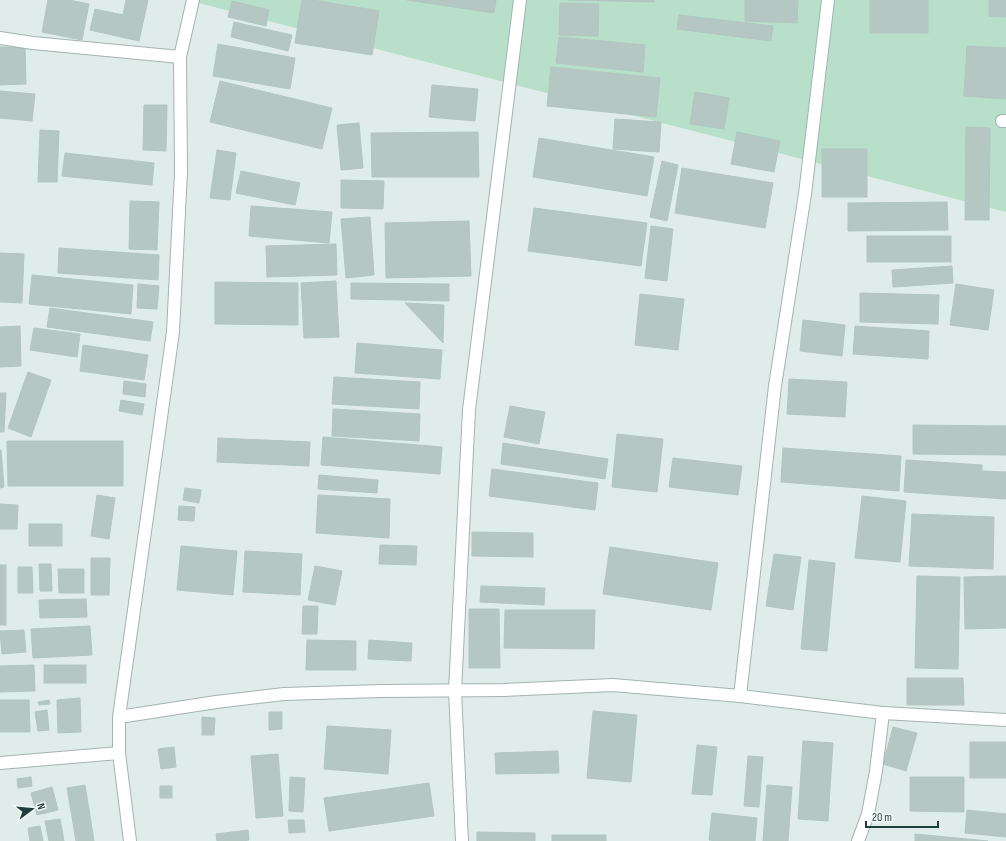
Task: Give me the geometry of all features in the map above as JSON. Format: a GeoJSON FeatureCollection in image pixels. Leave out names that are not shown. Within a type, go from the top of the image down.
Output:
{"type":"FeatureCollection","features":[{"type":"Feature","properties":{"kind":"street"},"geometry":{"type":"LineString","coordinates":[[130,841],[119,753],[119,717],[173,332],[181,172],[180,57],[193,0]]}},
{"type":"Feature","properties":{"kind":"street"},"geometry":{"type":"LineString","coordinates":[[462,841],[455,691],[469,410],[520,0]]}},
{"type":"Feature","properties":{"kind":"street"},"geometry":{"type":"LineString","coordinates":[[740,696],[775,386],[804,194],[828,0]]}},
{"type":"Feature","properties":{"kind":"street"},"geometry":{"type":"LineString","coordinates":[[0,38],[33,43],[180,57]]}},
{"type":"Feature","properties":{"kind":"street"},"geometry":{"type":"LineString","coordinates":[[119,717],[216,702],[284,694],[381,691],[504,690],[613,685],[740,696],[883,713],[1006,720]]}},
{"type":"Feature","properties":{"kind":"street"},"geometry":{"type":"LineString","coordinates":[[858,841],[868,814],[876,771],[883,713]]}},
{"type":"Feature","properties":{"kind":"street"},"geometry":{"type":"LineString","coordinates":[[0,763],[119,753]]}},
{"type":"Feature","properties":{"kind":"green space"},"geometry":{"type":"Polygon","coordinates":[[[187,0],[1006,0],[1006,212],[187,0]]]}},
{"type":"Feature","properties":{"kind":"building"},"geometry":{"type":"Polygon","coordinates":[[[48,0],[69,0],[89,4],[82,40],[42,32],[48,0]]]}},
{"type":"Feature","properties":{"kind":"building"},"geometry":{"type":"Polygon","coordinates":[[[126,0],[148,0],[139,41],[90,30],[95,9],[123,15],[126,0]]]}},
{"type":"Feature","properties":{"kind":"building"},"geometry":{"type":"Polygon","coordinates":[[[302,0],[313,0],[379,11],[372,55],[295,43],[302,0]]]}},
{"type":"Feature","properties":{"kind":"building"},"geometry":{"type":"Polygon","coordinates":[[[407,0],[496,0],[494,13],[407,0]]]}},
{"type":"Feature","properties":{"kind":"building"},"geometry":{"type":"Polygon","coordinates":[[[568,0],[654,0],[654,2],[568,0]]]}},
{"type":"Feature","properties":{"kind":"building"},"geometry":{"type":"Polygon","coordinates":[[[745,0],[798,0],[797,23],[745,21],[745,0]]]}},
{"type":"Feature","properties":{"kind":"building"},"geometry":{"type":"Polygon","coordinates":[[[870,0],[928,0],[928,33],[870,33],[870,0]]]}},
{"type":"Feature","properties":{"kind":"building"},"geometry":{"type":"Polygon","coordinates":[[[989,0],[1006,0],[1006,17],[989,16],[989,0]]]}},
{"type":"Feature","properties":{"kind":"building"},"geometry":{"type":"Polygon","coordinates":[[[232,1],[269,10],[266,26],[228,17],[232,1]]]}},
{"type":"Feature","properties":{"kind":"building"},"geometry":{"type":"Polygon","coordinates":[[[560,3],[599,4],[598,36],[559,35],[560,3]]]}},
{"type":"Feature","properties":{"kind":"building"},"geometry":{"type":"Polygon","coordinates":[[[679,15],[773,26],[771,41],[677,29],[679,15]]]}},
{"type":"Feature","properties":{"kind":"building"},"geometry":{"type":"Polygon","coordinates":[[[234,22],[292,35],[288,51],[231,37],[234,22]]]}},
{"type":"Feature","properties":{"kind":"building"},"geometry":{"type":"Polygon","coordinates":[[[559,37],[645,45],[643,72],[556,63],[559,37]]]}},
{"type":"Feature","properties":{"kind":"building"},"geometry":{"type":"Polygon","coordinates":[[[218,44],[295,58],[290,89],[213,76],[218,44]]]}},
{"type":"Feature","properties":{"kind":"building"},"geometry":{"type":"Polygon","coordinates":[[[967,46],[1006,48],[1006,99],[964,96],[967,46]]]}},
{"type":"Feature","properties":{"kind":"building"},"geometry":{"type":"Polygon","coordinates":[[[0,47],[25,47],[26,84],[0,85],[0,47]]]}},
{"type":"Feature","properties":{"kind":"building"},"geometry":{"type":"Polygon","coordinates":[[[551,67],[660,78],[656,117],[547,106],[551,67]]]}},
{"type":"Feature","properties":{"kind":"building"},"geometry":{"type":"Polygon","coordinates":[[[220,81],[332,108],[322,149],[210,122],[220,81]]]}},
{"type":"Feature","properties":{"kind":"building"},"geometry":{"type":"Polygon","coordinates":[[[432,85],[478,89],[475,121],[429,117],[432,85]]]}},
{"type":"Feature","properties":{"kind":"building"},"geometry":{"type":"Polygon","coordinates":[[[0,91],[35,94],[32,121],[0,118],[0,91]]]}},
{"type":"Feature","properties":{"kind":"building"},"geometry":{"type":"Polygon","coordinates":[[[695,92],[729,98],[724,129],[690,124],[695,92]]]}},
{"type":"Feature","properties":{"kind":"building"},"geometry":{"type":"Polygon","coordinates":[[[144,105],[167,105],[166,151],[143,150],[144,105]]]}},
{"type":"Feature","properties":{"kind":"building"},"geometry":{"type":"Polygon","coordinates":[[[615,119],[661,122],[659,152],[613,149],[615,119]]]}},
{"type":"Feature","properties":{"kind":"building"},"geometry":{"type":"Polygon","coordinates":[[[359,123],[363,168],[341,170],[337,125],[359,123]]]}},
{"type":"Feature","properties":{"kind":"building"},"geometry":{"type":"Polygon","coordinates":[[[966,127],[990,128],[989,220],[965,220],[966,127]]]}},
{"type":"Feature","properties":{"kind":"building"},"geometry":{"type":"Polygon","coordinates":[[[40,130],[59,131],[57,182],[38,182],[40,130]]]}},
{"type":"Feature","properties":{"kind":"building"},"geometry":{"type":"Polygon","coordinates":[[[478,132],[479,177],[372,177],[371,133],[478,132]]]}},
{"type":"Feature","properties":{"kind":"building"},"geometry":{"type":"Polygon","coordinates":[[[737,132],[780,141],[774,172],[731,164],[737,132]]]}},
{"type":"Feature","properties":{"kind":"building"},"geometry":{"type":"Polygon","coordinates":[[[539,138],[654,157],[647,196],[533,177],[539,138]]]}},
{"type":"Feature","properties":{"kind":"building"},"geometry":{"type":"Polygon","coordinates":[[[822,149],[867,149],[867,197],[822,197],[822,149]]]}},
{"type":"Feature","properties":{"kind":"building"},"geometry":{"type":"Polygon","coordinates":[[[217,150],[236,153],[230,200],[210,198],[217,150]]]}},
{"type":"Feature","properties":{"kind":"building"},"geometry":{"type":"Polygon","coordinates":[[[65,153],[154,163],[152,185],[62,176],[65,153]]]}},
{"type":"Feature","properties":{"kind":"building"},"geometry":{"type":"Polygon","coordinates":[[[662,161],[678,165],[667,221],[650,217],[662,161]]]}},
{"type":"Feature","properties":{"kind":"building"},"geometry":{"type":"Polygon","coordinates":[[[682,168],[773,183],[765,228],[675,213],[682,168]]]}},
{"type":"Feature","properties":{"kind":"building"},"geometry":{"type":"Polygon","coordinates":[[[241,171],[300,183],[295,205],[236,193],[241,171]]]}},
{"type":"Feature","properties":{"kind":"building"},"geometry":{"type":"Polygon","coordinates":[[[341,180],[384,181],[383,209],[341,208],[341,180]]]}},
{"type":"Feature","properties":{"kind":"building"},"geometry":{"type":"Polygon","coordinates":[[[130,201],[159,202],[157,250],[129,249],[130,201]]]}},
{"type":"Feature","properties":{"kind":"building"},"geometry":{"type":"Polygon","coordinates":[[[947,202],[948,230],[848,231],[848,203],[947,202]]]}},
{"type":"Feature","properties":{"kind":"building"},"geometry":{"type":"Polygon","coordinates":[[[251,206],[332,212],[329,243],[249,236],[251,206]]]}},
{"type":"Feature","properties":{"kind":"building"},"geometry":{"type":"Polygon","coordinates":[[[534,208],[647,223],[641,266],[528,251],[534,208]]]}},
{"type":"Feature","properties":{"kind":"building"},"geometry":{"type":"Polygon","coordinates":[[[370,217],[374,275],[346,278],[341,219],[370,217]]]}},
{"type":"Feature","properties":{"kind":"building"},"geometry":{"type":"Polygon","coordinates":[[[469,221],[471,276],[386,278],[385,223],[469,221]]]}},
{"type":"Feature","properties":{"kind":"building"},"geometry":{"type":"Polygon","coordinates":[[[651,226],[673,229],[667,281],[645,278],[651,226]]]}},
{"type":"Feature","properties":{"kind":"building"},"geometry":{"type":"Polygon","coordinates":[[[867,236],[951,236],[951,262],[867,262],[867,236]]]}},
{"type":"Feature","properties":{"kind":"building"},"geometry":{"type":"Polygon","coordinates":[[[336,244],[337,275],[267,277],[266,246],[336,244]]]}},
{"type":"Feature","properties":{"kind":"building"},"geometry":{"type":"Polygon","coordinates":[[[59,248],[159,255],[158,280],[58,273],[59,248]]]}},
{"type":"Feature","properties":{"kind":"building"},"geometry":{"type":"Polygon","coordinates":[[[0,253],[24,254],[22,303],[0,302],[0,253]]]}},
{"type":"Feature","properties":{"kind":"building"},"geometry":{"type":"Polygon","coordinates":[[[952,266],[953,283],[893,287],[892,270],[952,266]]]}},
{"type":"Feature","properties":{"kind":"building"},"geometry":{"type":"Polygon","coordinates":[[[32,275],[133,285],[131,314],[29,304],[32,275]]]}},
{"type":"Feature","properties":{"kind":"building"},"geometry":{"type":"Polygon","coordinates":[[[336,281],[339,337],[304,338],[301,283],[336,281]]]}},
{"type":"Feature","properties":{"kind":"building"},"geometry":{"type":"Polygon","coordinates":[[[215,282],[298,283],[298,325],[215,324],[215,282]]]}},
{"type":"Feature","properties":{"kind":"building"},"geometry":{"type":"Polygon","coordinates":[[[351,283],[449,284],[449,301],[351,299],[351,283]]]}},
{"type":"Feature","properties":{"kind":"building"},"geometry":{"type":"Polygon","coordinates":[[[138,284],[159,286],[157,309],[137,308],[138,284]]]}},
{"type":"Feature","properties":{"kind":"building"},"geometry":{"type":"Polygon","coordinates":[[[956,284],[994,290],[988,330],[950,325],[956,284]]]}},
{"type":"Feature","properties":{"kind":"building"},"geometry":{"type":"Polygon","coordinates":[[[860,293],[939,295],[938,324],[860,322],[860,293]]]}},
{"type":"Feature","properties":{"kind":"building"},"geometry":{"type":"Polygon","coordinates":[[[640,294],[684,299],[678,350],[635,345],[640,294]]]}},
{"type":"Feature","properties":{"kind":"building"},"geometry":{"type":"Polygon","coordinates":[[[405,303],[444,305],[443,343],[405,303]]]}},
{"type":"Feature","properties":{"kind":"building"},"geometry":{"type":"Polygon","coordinates":[[[50,308],[153,322],[150,341],[47,327],[50,308]]]}},
{"type":"Feature","properties":{"kind":"building"},"geometry":{"type":"Polygon","coordinates":[[[803,320],[845,325],[842,356],[800,351],[803,320]]]}},
{"type":"Feature","properties":{"kind":"building"},"geometry":{"type":"Polygon","coordinates":[[[20,326],[21,366],[0,367],[0,327],[20,326]]]}},
{"type":"Feature","properties":{"kind":"building"},"geometry":{"type":"Polygon","coordinates":[[[855,326],[929,331],[928,359],[853,354],[855,326]]]}},
{"type":"Feature","properties":{"kind":"building"},"geometry":{"type":"Polygon","coordinates":[[[34,328],[80,334],[77,357],[30,350],[34,328]]]}},
{"type":"Feature","properties":{"kind":"building"},"geometry":{"type":"Polygon","coordinates":[[[357,343],[442,350],[440,379],[355,373],[357,343]]]}},
{"type":"Feature","properties":{"kind":"building"},"geometry":{"type":"Polygon","coordinates":[[[83,345],[148,355],[144,380],[80,371],[83,345]]]}},
{"type":"Feature","properties":{"kind":"building"},"geometry":{"type":"Polygon","coordinates":[[[28,372],[51,380],[31,437],[8,428],[28,372]]]}},
{"type":"Feature","properties":{"kind":"building"},"geometry":{"type":"Polygon","coordinates":[[[334,377],[420,382],[419,409],[332,404],[334,377]]]}},
{"type":"Feature","properties":{"kind":"building"},"geometry":{"type":"Polygon","coordinates":[[[789,379],[847,382],[845,417],[787,414],[789,379]]]}},
{"type":"Feature","properties":{"kind":"building"},"geometry":{"type":"Polygon","coordinates":[[[124,381],[146,384],[145,397],[123,394],[124,381]]]}},
{"type":"Feature","properties":{"kind":"building"},"geometry":{"type":"Polygon","coordinates":[[[0,393],[6,393],[4,432],[0,432],[0,393]]]}},
{"type":"Feature","properties":{"kind":"building"},"geometry":{"type":"Polygon","coordinates":[[[121,400],[144,404],[142,415],[119,411],[121,400]]]}},
{"type":"Feature","properties":{"kind":"building"},"geometry":{"type":"Polygon","coordinates":[[[510,406],[545,412],[539,444],[504,437],[510,406]]]}},
{"type":"Feature","properties":{"kind":"building"},"geometry":{"type":"Polygon","coordinates":[[[333,409],[420,414],[419,441],[332,436],[333,409]]]}},
{"type":"Feature","properties":{"kind":"building"},"geometry":{"type":"Polygon","coordinates":[[[913,425],[1006,426],[1006,455],[913,454],[913,425]]]}},
{"type":"Feature","properties":{"kind":"building"},"geometry":{"type":"Polygon","coordinates":[[[617,434],[663,439],[657,492],[612,487],[617,434]]]}},
{"type":"Feature","properties":{"kind":"building"},"geometry":{"type":"Polygon","coordinates":[[[323,437],[442,447],[440,474],[321,465],[323,437]]]}},
{"type":"Feature","properties":{"kind":"building"},"geometry":{"type":"Polygon","coordinates":[[[218,438],[310,442],[309,466],[217,462],[218,438]]]}},
{"type":"Feature","properties":{"kind":"building"},"geometry":{"type":"Polygon","coordinates":[[[7,441],[123,441],[123,486],[8,486],[7,441]]]}},
{"type":"Feature","properties":{"kind":"building"},"geometry":{"type":"Polygon","coordinates":[[[503,443],[608,459],[605,479],[501,464],[503,443]]]}},
{"type":"Feature","properties":{"kind":"building"},"geometry":{"type":"Polygon","coordinates":[[[783,448],[901,456],[899,491],[781,482],[783,448]]]}},
{"type":"Feature","properties":{"kind":"building"},"geometry":{"type":"Polygon","coordinates":[[[0,450],[4,487],[0,488],[0,450]]]}},
{"type":"Feature","properties":{"kind":"building"},"geometry":{"type":"Polygon","coordinates":[[[673,458],[742,466],[738,495],[669,487],[673,458]]]}},
{"type":"Feature","properties":{"kind":"building"},"geometry":{"type":"Polygon","coordinates":[[[906,460],[982,465],[982,471],[1006,472],[1006,499],[904,492],[906,460]]]}},
{"type":"Feature","properties":{"kind":"building"},"geometry":{"type":"Polygon","coordinates":[[[492,469],[598,483],[595,510],[489,496],[492,469]]]}},
{"type":"Feature","properties":{"kind":"building"},"geometry":{"type":"Polygon","coordinates":[[[319,475],[378,480],[377,493],[318,489],[319,475]]]}},
{"type":"Feature","properties":{"kind":"building"},"geometry":{"type":"Polygon","coordinates":[[[185,488],[201,490],[199,503],[183,500],[185,488]]]}},
{"type":"Feature","properties":{"kind":"building"},"geometry":{"type":"Polygon","coordinates":[[[97,495],[115,498],[109,539],[91,536],[97,495]]]}},
{"type":"Feature","properties":{"kind":"building"},"geometry":{"type":"Polygon","coordinates":[[[318,495],[390,499],[389,538],[316,533],[318,495]]]}},
{"type":"Feature","properties":{"kind":"building"},"geometry":{"type":"Polygon","coordinates":[[[862,496],[906,501],[900,562],[855,558],[862,496]]]}},
{"type":"Feature","properties":{"kind":"building"},"geometry":{"type":"Polygon","coordinates":[[[0,504],[18,505],[17,529],[0,529],[0,504]]]}},
{"type":"Feature","properties":{"kind":"building"},"geometry":{"type":"Polygon","coordinates":[[[179,506],[195,507],[194,521],[178,520],[179,506]]]}},
{"type":"Feature","properties":{"kind":"building"},"geometry":{"type":"Polygon","coordinates":[[[912,514],[994,517],[993,569],[909,566],[912,514]]]}},
{"type":"Feature","properties":{"kind":"building"},"geometry":{"type":"Polygon","coordinates":[[[29,524],[62,524],[62,546],[29,546],[29,524]]]}},
{"type":"Feature","properties":{"kind":"building"},"geometry":{"type":"Polygon","coordinates":[[[472,532],[533,533],[533,557],[472,556],[472,532]]]}},
{"type":"Feature","properties":{"kind":"building"},"geometry":{"type":"Polygon","coordinates":[[[380,545],[417,546],[416,565],[379,564],[380,545]]]}},
{"type":"Feature","properties":{"kind":"building"},"geometry":{"type":"Polygon","coordinates":[[[181,546],[237,551],[233,595],[177,590],[181,546]]]}},
{"type":"Feature","properties":{"kind":"building"},"geometry":{"type":"Polygon","coordinates":[[[610,547],[718,563],[711,610],[603,594],[610,547]]]}},
{"type":"Feature","properties":{"kind":"building"},"geometry":{"type":"Polygon","coordinates":[[[245,551],[302,554],[300,595],[243,592],[245,551]]]}},
{"type":"Feature","properties":{"kind":"building"},"geometry":{"type":"Polygon","coordinates":[[[774,554],[801,557],[793,610],[766,606],[774,554]]]}},
{"type":"Feature","properties":{"kind":"building"},"geometry":{"type":"Polygon","coordinates":[[[91,558],[110,558],[109,595],[91,595],[91,558]]]}},
{"type":"Feature","properties":{"kind":"building"},"geometry":{"type":"Polygon","coordinates":[[[809,560],[835,563],[827,651],[801,649],[809,560]]]}},
{"type":"Feature","properties":{"kind":"building"},"geometry":{"type":"Polygon","coordinates":[[[39,564],[51,564],[52,591],[40,591],[39,564]]]}},
{"type":"Feature","properties":{"kind":"building"},"geometry":{"type":"Polygon","coordinates":[[[0,565],[6,565],[6,625],[0,625],[0,565]]]}},
{"type":"Feature","properties":{"kind":"building"},"geometry":{"type":"Polygon","coordinates":[[[315,566],[342,571],[335,605],[308,600],[315,566]]]}},
{"type":"Feature","properties":{"kind":"building"},"geometry":{"type":"Polygon","coordinates":[[[18,567],[32,567],[33,593],[18,593],[18,567]]]}},
{"type":"Feature","properties":{"kind":"building"},"geometry":{"type":"Polygon","coordinates":[[[58,569],[84,569],[84,593],[59,593],[58,569]]]}},
{"type":"Feature","properties":{"kind":"building"},"geometry":{"type":"Polygon","coordinates":[[[917,576],[960,577],[958,669],[915,668],[917,576]]]}},
{"type":"Feature","properties":{"kind":"building"},"geometry":{"type":"Polygon","coordinates":[[[1006,576],[1006,628],[965,629],[964,577],[1006,576]]]}},
{"type":"Feature","properties":{"kind":"building"},"geometry":{"type":"Polygon","coordinates":[[[481,586],[545,588],[544,605],[480,602],[481,586]]]}},
{"type":"Feature","properties":{"kind":"building"},"geometry":{"type":"Polygon","coordinates":[[[86,599],[87,617],[40,618],[39,600],[86,599]]]}},
{"type":"Feature","properties":{"kind":"building"},"geometry":{"type":"Polygon","coordinates":[[[303,606],[318,606],[317,634],[302,634],[303,606]]]}},
{"type":"Feature","properties":{"kind":"building"},"geometry":{"type":"Polygon","coordinates":[[[469,609],[499,609],[500,668],[469,668],[469,609]]]}},
{"type":"Feature","properties":{"kind":"building"},"geometry":{"type":"Polygon","coordinates":[[[505,610],[595,610],[594,649],[504,648],[505,610]]]}},
{"type":"Feature","properties":{"kind":"building"},"geometry":{"type":"Polygon","coordinates":[[[90,626],[92,655],[33,658],[31,629],[90,626]]]}},
{"type":"Feature","properties":{"kind":"building"},"geometry":{"type":"Polygon","coordinates":[[[24,630],[26,652],[2,654],[0,631],[24,630]]]}},
{"type":"Feature","properties":{"kind":"building"},"geometry":{"type":"Polygon","coordinates":[[[307,640],[356,641],[356,670],[306,670],[307,640]]]}},
{"type":"Feature","properties":{"kind":"building"},"geometry":{"type":"Polygon","coordinates":[[[369,640],[412,643],[411,661],[368,659],[369,640]]]}},
{"type":"Feature","properties":{"kind":"building"},"geometry":{"type":"Polygon","coordinates":[[[34,665],[35,691],[0,692],[0,666],[34,665]]]}},
{"type":"Feature","properties":{"kind":"building"},"geometry":{"type":"Polygon","coordinates":[[[44,665],[86,665],[86,683],[44,683],[44,665]]]}},
{"type":"Feature","properties":{"kind":"building"},"geometry":{"type":"Polygon","coordinates":[[[907,678],[963,678],[964,705],[907,705],[907,678]]]}},
{"type":"Feature","properties":{"kind":"building"},"geometry":{"type":"Polygon","coordinates":[[[80,698],[81,732],[58,733],[57,700],[80,698]]]}},
{"type":"Feature","properties":{"kind":"building"},"geometry":{"type":"Polygon","coordinates":[[[0,700],[29,700],[30,732],[0,732],[0,700]]]}},
{"type":"Feature","properties":{"kind":"building"},"geometry":{"type":"Polygon","coordinates":[[[49,700],[50,704],[39,705],[38,702],[49,700]]]}},
{"type":"Feature","properties":{"kind":"building"},"geometry":{"type":"Polygon","coordinates":[[[47,710],[49,730],[38,731],[35,712],[47,710]]]}},
{"type":"Feature","properties":{"kind":"building"},"geometry":{"type":"Polygon","coordinates":[[[593,711],[637,715],[631,782],[587,778],[593,711]]]}},
{"type":"Feature","properties":{"kind":"building"},"geometry":{"type":"Polygon","coordinates":[[[269,712],[282,712],[282,729],[269,730],[269,712]]]}},
{"type":"Feature","properties":{"kind":"building"},"geometry":{"type":"Polygon","coordinates":[[[202,717],[215,718],[214,735],[202,735],[202,717]]]}},
{"type":"Feature","properties":{"kind":"building"},"geometry":{"type":"Polygon","coordinates":[[[327,726],[391,730],[388,774],[324,769],[327,726]]]}},
{"type":"Feature","properties":{"kind":"building"},"geometry":{"type":"Polygon","coordinates":[[[893,727],[917,733],[906,771],[883,764],[893,727]]]}},
{"type":"Feature","properties":{"kind":"building"},"geometry":{"type":"Polygon","coordinates":[[[803,741],[833,743],[828,821],[798,819],[803,741]]]}},
{"type":"Feature","properties":{"kind":"building"},"geometry":{"type":"Polygon","coordinates":[[[970,742],[1006,742],[1006,778],[970,778],[970,742]]]}},
{"type":"Feature","properties":{"kind":"building"},"geometry":{"type":"Polygon","coordinates":[[[697,745],[717,747],[712,795],[692,794],[697,745]]]}},
{"type":"Feature","properties":{"kind":"building"},"geometry":{"type":"Polygon","coordinates":[[[174,747],[176,767],[161,769],[158,749],[174,747]]]}},
{"type":"Feature","properties":{"kind":"building"},"geometry":{"type":"Polygon","coordinates":[[[558,751],[559,773],[496,774],[495,753],[558,751]]]}},
{"type":"Feature","properties":{"kind":"building"},"geometry":{"type":"Polygon","coordinates":[[[278,754],[283,816],[256,818],[251,756],[278,754]]]}},
{"type":"Feature","properties":{"kind":"building"},"geometry":{"type":"Polygon","coordinates":[[[748,756],[763,757],[759,807],[744,806],[748,756]]]}},
{"type":"Feature","properties":{"kind":"building"},"geometry":{"type":"Polygon","coordinates":[[[31,777],[32,786],[18,788],[17,779],[31,777]]]}},
{"type":"Feature","properties":{"kind":"building"},"geometry":{"type":"Polygon","coordinates":[[[290,777],[305,778],[303,812],[289,811],[290,777]]]}},
{"type":"Feature","properties":{"kind":"building"},"geometry":{"type":"Polygon","coordinates":[[[910,777],[964,777],[964,812],[910,811],[910,777]]]}},
{"type":"Feature","properties":{"kind":"building"},"geometry":{"type":"Polygon","coordinates":[[[429,783],[434,816],[329,831],[324,798],[429,783]]]}},
{"type":"Feature","properties":{"kind":"building"},"geometry":{"type":"Polygon","coordinates":[[[85,785],[94,841],[76,841],[67,788],[85,785]]]}},
{"type":"Feature","properties":{"kind":"building"},"geometry":{"type":"Polygon","coordinates":[[[767,785],[792,787],[788,841],[763,841],[767,785]]]}},
{"type":"Feature","properties":{"kind":"building"},"geometry":{"type":"Polygon","coordinates":[[[160,786],[172,786],[172,798],[160,798],[160,786]]]}},
{"type":"Feature","properties":{"kind":"building"},"geometry":{"type":"Polygon","coordinates":[[[52,787],[58,810],[37,815],[31,793],[52,787]]]}},
{"type":"Feature","properties":{"kind":"building"},"geometry":{"type":"Polygon","coordinates":[[[967,810],[1006,814],[1006,837],[965,833],[967,810]]]}},
{"type":"Feature","properties":{"kind":"building"},"geometry":{"type":"Polygon","coordinates":[[[712,813],[757,818],[755,841],[709,840],[712,813]]]}},
{"type":"Feature","properties":{"kind":"building"},"geometry":{"type":"Polygon","coordinates":[[[60,819],[64,841],[49,841],[45,821],[60,819]]]}},
{"type":"Feature","properties":{"kind":"building"},"geometry":{"type":"Polygon","coordinates":[[[288,820],[304,820],[305,832],[289,833],[288,820]]]}},
{"type":"Feature","properties":{"kind":"building"},"geometry":{"type":"Polygon","coordinates":[[[40,826],[43,841],[30,841],[28,828],[40,826]]]}},
{"type":"Feature","properties":{"kind":"building"},"geometry":{"type":"Polygon","coordinates":[[[248,830],[249,840],[217,841],[216,834],[248,830]]]}},
{"type":"Feature","properties":{"kind":"building"},"geometry":{"type":"Polygon","coordinates":[[[477,832],[535,833],[535,841],[477,841],[477,832]]]}},
{"type":"Feature","properties":{"kind":"building"},"geometry":{"type":"Polygon","coordinates":[[[915,834],[988,841],[915,841],[915,834]]]}},
{"type":"Feature","properties":{"kind":"building"},"geometry":{"type":"Polygon","coordinates":[[[552,835],[606,835],[606,841],[552,841],[552,835]]]}}]}
